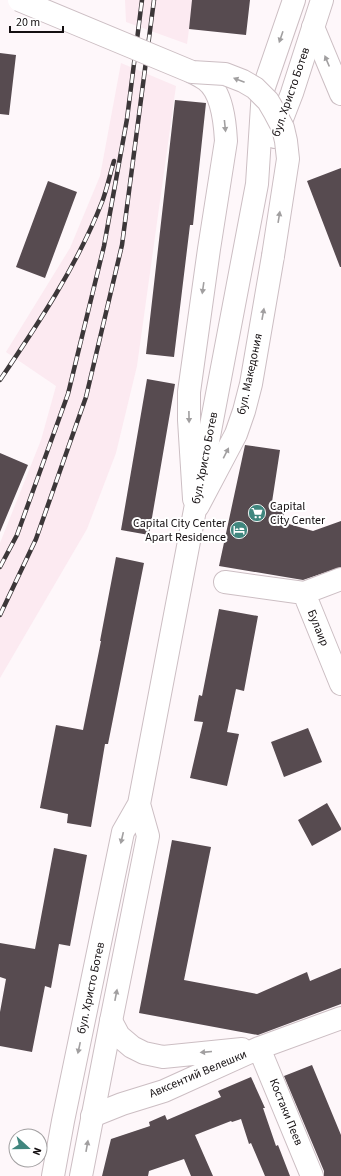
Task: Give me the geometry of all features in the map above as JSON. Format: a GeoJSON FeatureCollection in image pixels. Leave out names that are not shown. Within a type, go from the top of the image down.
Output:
{"type":"FeatureCollection","features":[{"type":"Feature","properties":{"kind":"street","name":"бул. Македония"},"geometry":{"type":"LineString","coordinates":[[19,0],[192,72],[207,80],[216,93],[222,106],[226,141],[189,392],[190,451],[195,512]]}},
{"type":"Feature","properties":{"kind":"street","name":"бул. Христо Ботев"},"geometry":{"type":"LineString","coordinates":[[53,1176],[123,832],[139,804],[257,184],[263,90],[294,0]]}},
{"type":"Feature","properties":{"kind":"street","name":"бул. Христо Ботев"},"geometry":{"type":"LineString","coordinates":[[257,184],[292,93],[312,27],[322,0]]}},
{"type":"Feature","properties":{"kind":"street"},"geometry":{"type":"LineString","coordinates":[[312,27],[341,94]]}},
{"type":"Feature","properties":{"kind":"street","name":"бул. Македония"},"geometry":{"type":"LineString","coordinates":[[192,72],[225,74],[244,81],[255,88],[268,101],[283,128],[288,158],[251,384],[244,411],[236,434],[195,512]]}},
{"type":"Feature","properties":{"kind":"street"},"geometry":{"type":"LineString","coordinates":[[225,582],[304,593],[341,580]]}},
{"type":"Feature","properties":{"kind":"street","name":"Булаир"},"geometry":{"type":"LineString","coordinates":[[304,593],[341,684]]}},
{"type":"Feature","properties":{"kind":"street","name":"бул. Христо Ботев"},"geometry":{"type":"LineString","coordinates":[[81,1176],[148,836],[139,804]]}},
{"type":"Feature","properties":{"kind":"street","name":"Авксентий Велешки"},"geometry":{"type":"LineString","coordinates":[[63,1121],[92,1116],[122,1104],[164,1091],[259,1048],[341,1018]]}},
{"type":"Feature","properties":{"kind":"street","name":"Авксентий Велешки"},"geometry":{"type":"LineString","coordinates":[[111,1021],[119,1036],[132,1047],[144,1053],[163,1057],[259,1048]]}},
{"type":"Feature","properties":{"kind":"street","name":"Костаки Пеев"},"geometry":{"type":"LineString","coordinates":[[259,1048],[312,1176]]}},
{"type":"Feature","properties":{"kind":"shaded area"},"geometry":{"type":"Polygon","coordinates":[[[125,0],[193,0],[187,44],[126,22],[125,0]]]}},
{"type":"Feature","properties":{"kind":"shaded area"},"geometry":{"type":"Polygon","coordinates":[[[121,63],[176,86],[137,366],[116,453],[87,529],[0,678],[0,543],[41,440],[56,386],[6,352],[70,248],[100,176],[121,63]]]}},
{"type":"Feature","properties":{"kind":"building"},"geometry":{"type":"Polygon","coordinates":[[[192,0],[250,0],[246,35],[189,29],[192,0]]]}},
{"type":"Feature","properties":{"kind":"building"},"geometry":{"type":"Polygon","coordinates":[[[0,53],[16,55],[9,115],[0,114],[0,53]]]}},
{"type":"Feature","properties":{"kind":"building"},"geometry":{"type":"Polygon","coordinates":[[[175,100],[206,103],[193,225],[190,225],[174,357],[146,354],[175,100]]]}},
{"type":"Feature","properties":{"kind":"building"},"geometry":{"type":"Polygon","coordinates":[[[341,168],[341,267],[340,267],[307,181],[341,168]]]}},
{"type":"Feature","properties":{"kind":"building"},"geometry":{"type":"Polygon","coordinates":[[[48,181],[77,192],[45,278],[16,267],[48,181]]]}},
{"type":"Feature","properties":{"kind":"building"},"geometry":{"type":"Polygon","coordinates":[[[147,379],[175,384],[149,535],[121,530],[147,379]]]}},
{"type":"Feature","properties":{"kind":"building","name":"Capital City Center"},"geometry":{"type":"Polygon","coordinates":[[[245,445],[280,450],[272,502],[286,505],[282,522],[313,531],[341,521],[341,567],[303,580],[219,566],[245,445]]]}},
{"type":"Feature","properties":{"kind":"building"},"geometry":{"type":"Polygon","coordinates":[[[0,453],[28,465],[0,532],[0,453]]]}},
{"type":"Feature","properties":{"kind":"building"},"geometry":{"type":"Polygon","coordinates":[[[116,557],[144,563],[108,744],[105,744],[91,827],[67,823],[68,814],[40,808],[56,725],[83,730],[116,557]]]}},
{"type":"Feature","properties":{"kind":"building"},"geometry":{"type":"Polygon","coordinates":[[[219,609],[258,616],[244,691],[236,689],[227,732],[239,734],[227,786],[190,778],[203,722],[194,721],[199,695],[202,696],[219,609]]]}},
{"type":"Feature","properties":{"kind":"building"},"geometry":{"type":"Polygon","coordinates":[[[308,728],[322,762],[284,777],[271,742],[308,728]]]}},
{"type":"Feature","properties":{"kind":"building"},"geometry":{"type":"Polygon","coordinates":[[[327,803],[341,830],[312,846],[298,820],[327,803]]]}},
{"type":"Feature","properties":{"kind":"building"},"geometry":{"type":"Polygon","coordinates":[[[172,840],[211,847],[184,980],[257,994],[307,972],[310,981],[341,968],[341,1004],[258,1035],[139,1013],[172,840]]]}},
{"type":"Feature","properties":{"kind":"building"},"geometry":{"type":"Polygon","coordinates":[[[54,848],[87,855],[70,946],[59,944],[51,988],[45,986],[32,1052],[0,1046],[0,1012],[6,979],[0,977],[0,943],[35,949],[54,848]]]}},
{"type":"Feature","properties":{"kind":"building"},"geometry":{"type":"Polygon","coordinates":[[[312,1065],[341,1135],[341,1176],[324,1176],[324,1171],[284,1076],[312,1065]]]}},
{"type":"Feature","properties":{"kind":"building"},"geometry":{"type":"Polygon","coordinates":[[[251,1077],[265,1108],[263,1108],[276,1146],[278,1145],[290,1176],[265,1176],[251,1143],[249,1144],[241,1119],[231,1121],[195,1135],[213,1176],[191,1176],[184,1159],[149,1171],[148,1176],[102,1176],[111,1139],[150,1126],[149,1122],[165,1115],[167,1120],[221,1097],[218,1091],[251,1077]]]}},
{"type":"Feature","properties":{"kind":"railway"},"geometry":{"type":"LineString","coordinates":[[0,567],[17,535],[68,394],[104,246],[127,119],[142,0]]}},
{"type":"Feature","properties":{"kind":"railway"},"geometry":{"type":"LineString","coordinates":[[0,615],[36,539],[86,397],[122,245],[154,0]]}},
{"type":"Feature","properties":{"kind":"railway"},"geometry":{"type":"LineString","coordinates":[[0,380],[56,294],[81,249],[102,202],[114,161]]}},
{"type":"Feature","properties":{"kind":"place","name":"Capital City Center"},"geometry":{"type":"Point","coordinates":[257,513]}},
{"type":"Feature","properties":{"kind":"place","name":"Capital City Center Apart Residence"},"geometry":{"type":"Point","coordinates":[239,530]}}]}
